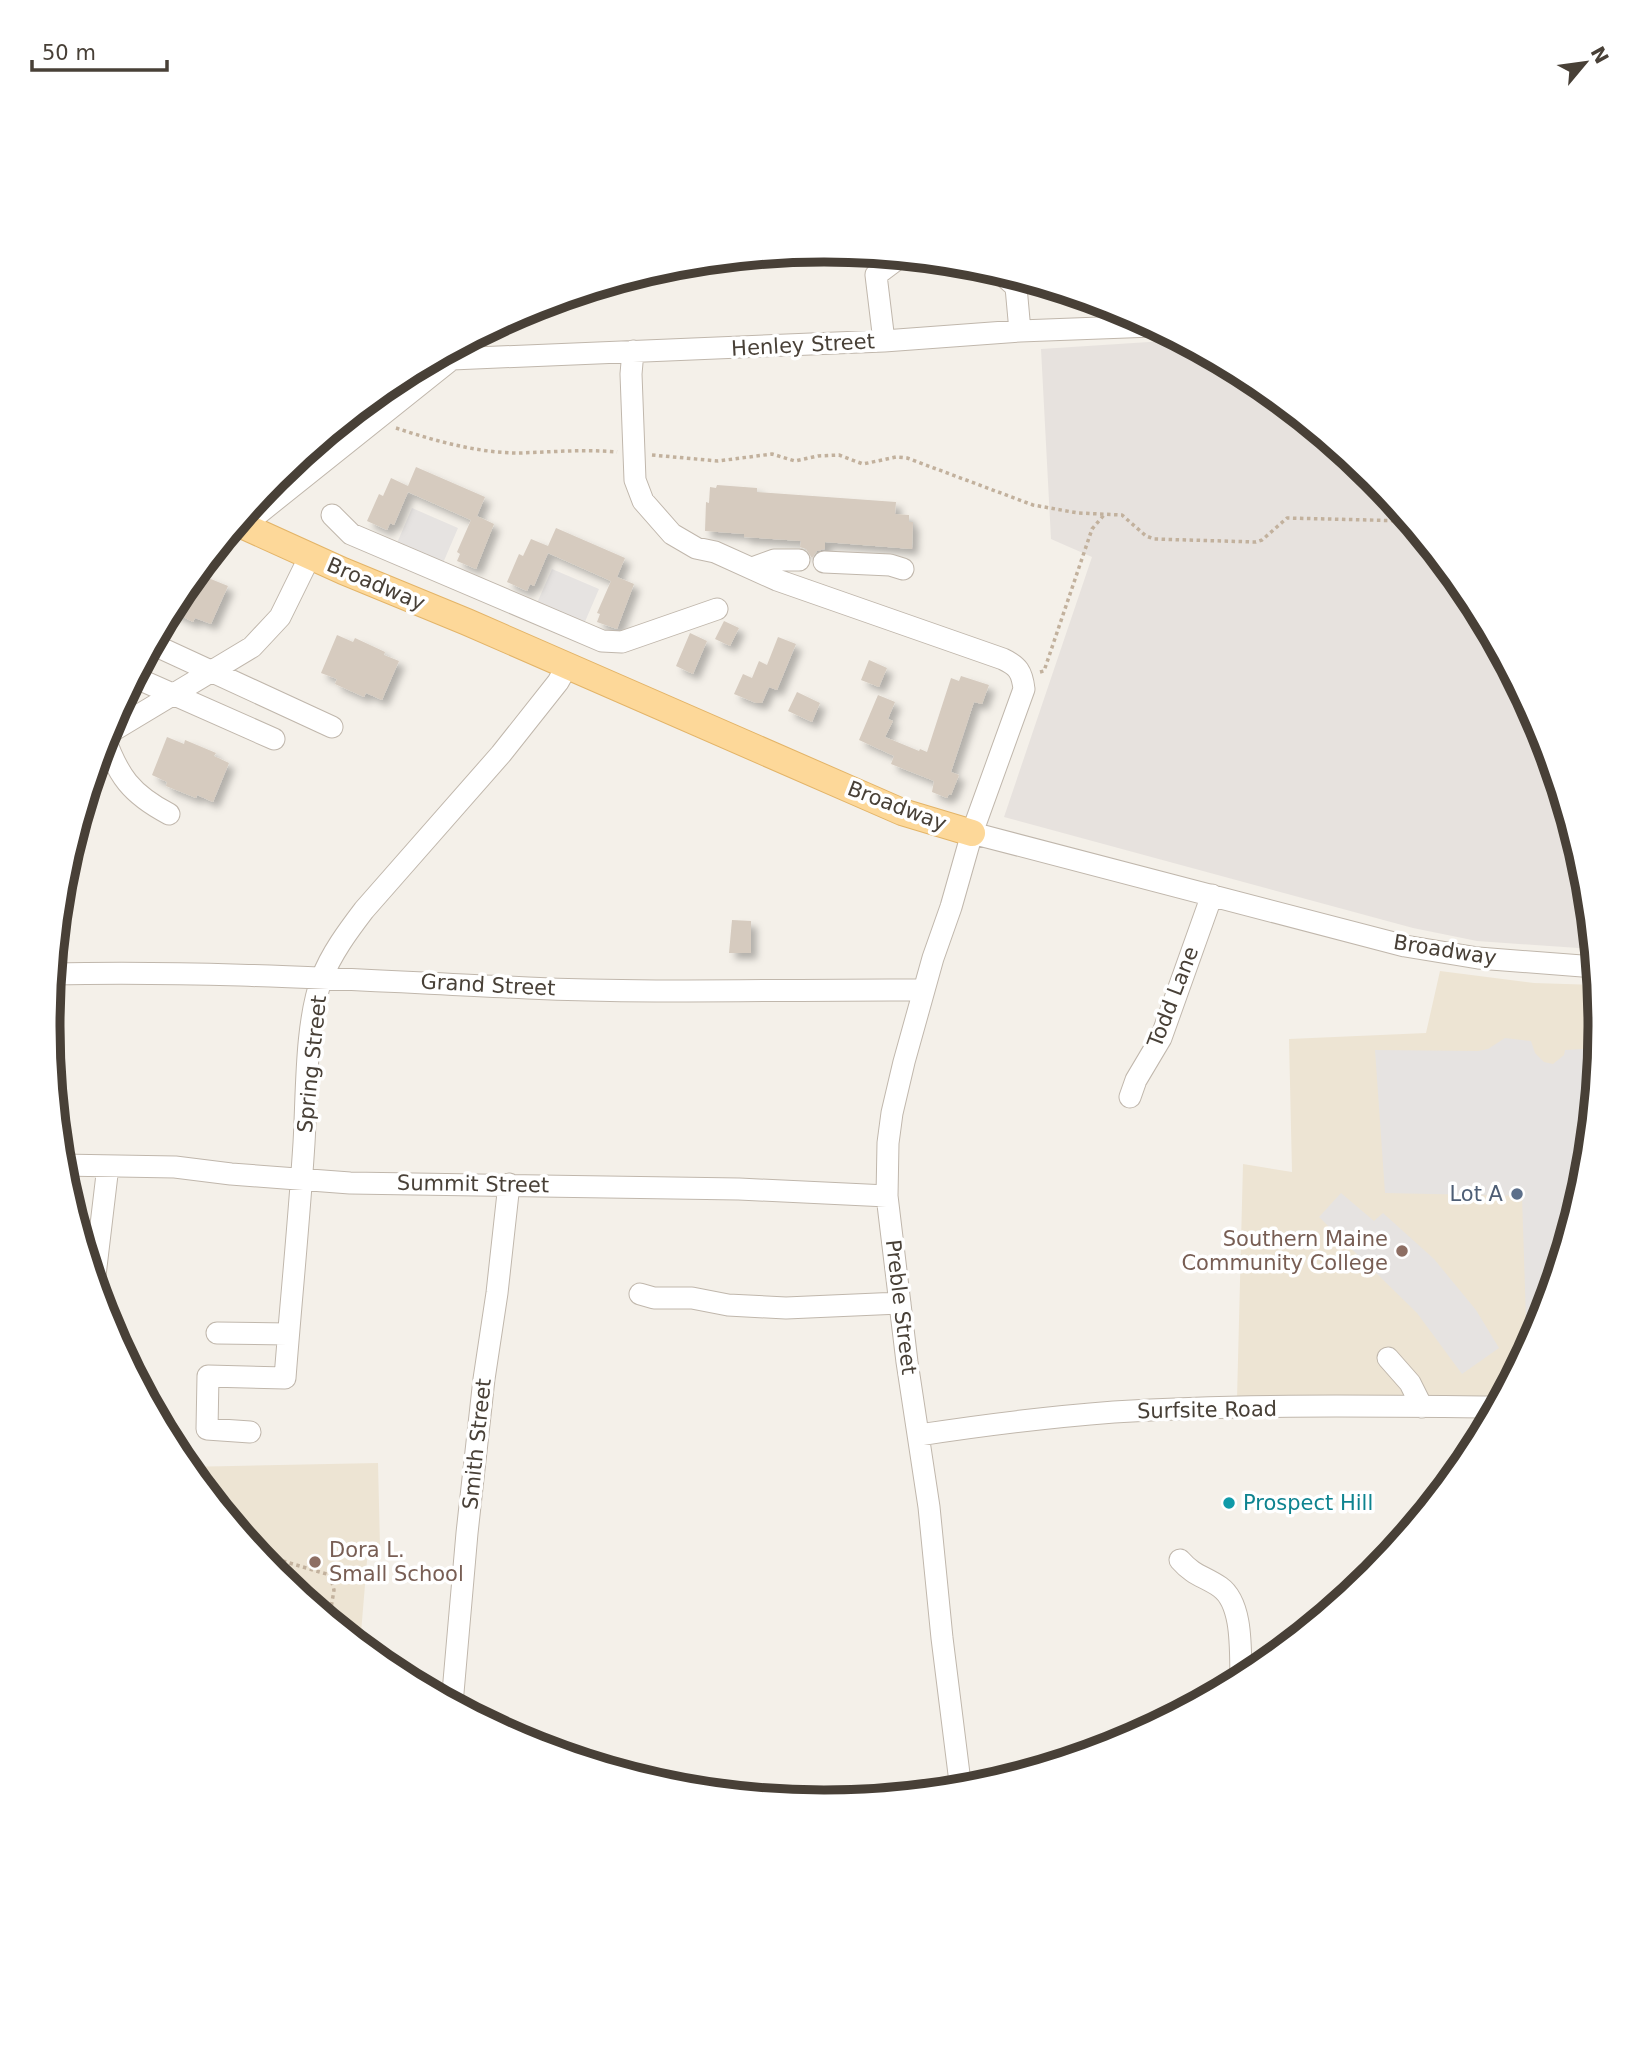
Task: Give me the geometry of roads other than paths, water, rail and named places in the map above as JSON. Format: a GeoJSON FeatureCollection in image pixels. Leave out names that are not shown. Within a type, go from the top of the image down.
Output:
{"type":"FeatureCollection","features":[{"type":"Feature","properties":{"kind":"main road","name":"Broadway"},"geometry":{"type":"LineString","coordinates":[[245,527],[902,812],[972,833]]}},
{"type":"Feature","properties":{"kind":"street"},"geometry":{"type":"LineString","coordinates":[[884,341],[876,275],[889,265]]}},
{"type":"Feature","properties":{"kind":"street"},"geometry":{"type":"LineString","coordinates":[[1015,287],[1020,331]]}},
{"type":"Feature","properties":{"kind":"street","name":"Henley Street"},"geometry":{"type":"LineString","coordinates":[[452,359],[884,341],[1020,331],[1132,327]]}},
{"type":"Feature","properties":{"kind":"street"},"geometry":{"type":"LineString","coordinates":[[633,351],[631,374],[635,480],[643,501],[672,534],[696,548],[715,552],[752,568],[774,560],[799,560]]}},
{"type":"Feature","properties":{"kind":"street"},"geometry":{"type":"LineString","coordinates":[[264,506],[452,359]]}},
{"type":"Feature","properties":{"kind":"street"},"geometry":{"type":"LineString","coordinates":[[332,515],[351,534],[602,640],[622,642],[717,609]]}},
{"type":"Feature","properties":{"kind":"street"},"geometry":{"type":"LineString","coordinates":[[122,725],[252,647],[280,617],[310,556]]}},
{"type":"Feature","properties":{"kind":"street"},"geometry":{"type":"LineString","coordinates":[[824,562],[890,565],[903,569]]}},
{"type":"Feature","properties":{"kind":"street","name":"Preble Street"},"geometry":{"type":"LineString","coordinates":[[752,568],[777,580],[1003,659],[1018,666],[1023,677],[1024,689],[972,833],[924,990],[892,1113],[888,1143],[887,1196],[907,1362],[919,1435],[960,1778]]}},
{"type":"Feature","properties":{"kind":"street"},"geometry":{"type":"LineString","coordinates":[[467,622],[482,591]]}},
{"type":"Feature","properties":{"kind":"street"},"geometry":{"type":"LineString","coordinates":[[160,648],[332,727]]}},
{"type":"Feature","properties":{"kind":"street","name":"Spring Street"},"geometry":{"type":"LineString","coordinates":[[250,1432],[206,1429],[208,1376],[285,1378],[313,1015],[322,978],[364,910],[501,754],[558,682],[567,666]]}},
{"type":"Feature","properties":{"kind":"street"},"geometry":{"type":"LineString","coordinates":[[142,681],[274,739]]}},
{"type":"Feature","properties":{"kind":"street"},"geometry":{"type":"LineString","coordinates":[[110,754],[121,777],[150,804],[169,814]]}},
{"type":"Feature","properties":{"kind":"street","name":"Broadway"},"geometry":{"type":"LineString","coordinates":[[972,833],[1430,951],[1478,958],[1586,966]]}},
{"type":"Feature","properties":{"kind":"street","name":"Todd Lane"},"geometry":{"type":"LineString","coordinates":[[1130,1097],[1136,1080],[1161,1038],[1212,895]]}},
{"type":"Feature","properties":{"kind":"street","name":"Grand Street"},"geometry":{"type":"LineString","coordinates":[[61,974],[322,978],[646,991],[924,990]]}},
{"type":"Feature","properties":{"kind":"street","name":"Summit Street"},"geometry":{"type":"LineString","coordinates":[[72,1165],[175,1167],[349,1183],[739,1189],[887,1196]]}},
{"type":"Feature","properties":{"kind":"street"},"geometry":{"type":"LineString","coordinates":[[97,1261],[108,1166]]}},
{"type":"Feature","properties":{"kind":"street","name":"Smith Street"},"geometry":{"type":"LineString","coordinates":[[453,1695],[484,1379],[509,1184]]}},
{"type":"Feature","properties":{"kind":"street"},"geometry":{"type":"LineString","coordinates":[[640,1294],[654,1298],[692,1298],[728,1305],[786,1308],[900,1303]]}},
{"type":"Feature","properties":{"kind":"street"},"geometry":{"type":"LineString","coordinates":[[217,1333],[288,1334]]}},
{"type":"Feature","properties":{"kind":"street"},"geometry":{"type":"LineString","coordinates":[[1388,1358],[1410,1383],[1422,1407]]}},
{"type":"Feature","properties":{"kind":"street","name":"Surfsite Road"},"geometry":{"type":"LineString","coordinates":[[919,1435],[1035,1419],[1115,1412],[1487,1407]]}},
{"type":"Feature","properties":{"kind":"street"},"geometry":{"type":"LineString","coordinates":[[1180,1560],[1191,1572],[1221,1588],[1231,1598],[1236,1610],[1240,1668]]}},
{"type":"Feature","properties":{"kind":"place","name":"Lot A"},"geometry":{"type":"Point","coordinates":[1517,1194]}},
{"type":"Feature","properties":{"kind":"place","name":"Southern Maine Community College"},"geometry":{"type":"Point","coordinates":[1402,1251]}},
{"type":"Feature","properties":{"kind":"place","name":"Prospect Hill"},"geometry":{"type":"Point","coordinates":[1229,1503]}},
{"type":"Feature","properties":{"kind":"place","name":"Dora L. Small School"},"geometry":{"type":"Point","coordinates":[315,1562]}}]}
